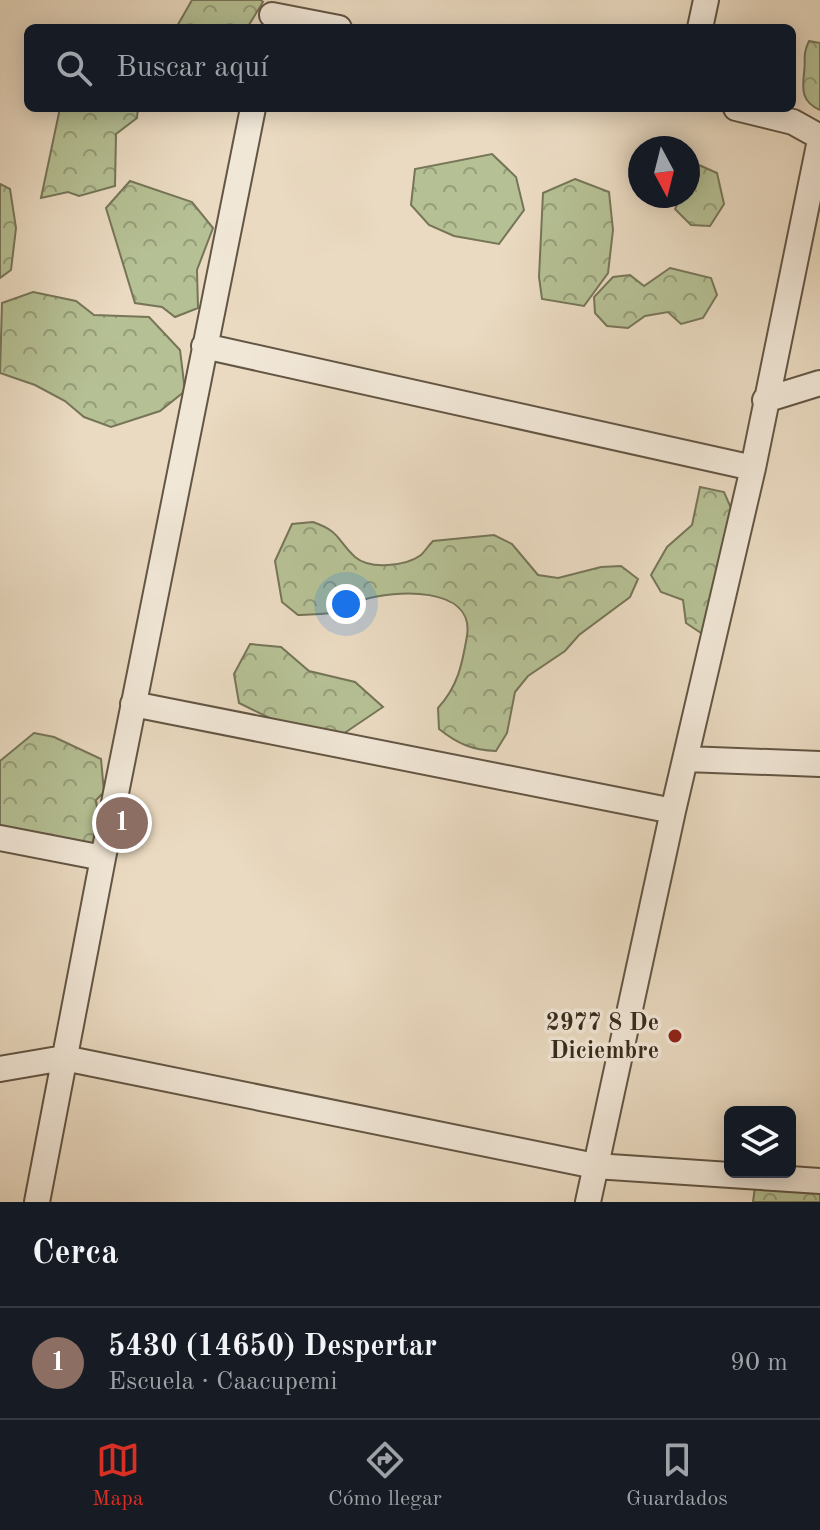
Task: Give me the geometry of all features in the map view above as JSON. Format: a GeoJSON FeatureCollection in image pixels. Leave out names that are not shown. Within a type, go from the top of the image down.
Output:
{"type":"FeatureCollection","features":[{"type":"Feature","properties":{"kind":"street"},"geometry":{"type":"LineString","coordinates":[[701,24],[706,0]]}},
{"type":"Feature","properties":{"kind":"street"},"geometry":{"type":"LineString","coordinates":[[272,14],[320,24]]}},
{"type":"Feature","properties":{"kind":"street"},"geometry":{"type":"LineString","coordinates":[[37,1202],[252,112]]}},
{"type":"Feature","properties":{"kind":"street"},"geometry":{"type":"LineString","coordinates":[[588,1202],[673,811],[753,468],[820,138],[793,122],[752,112]]}},
{"type":"Feature","properties":{"kind":"street"},"geometry":{"type":"LineString","coordinates":[[204,346],[753,468]]}},
{"type":"Feature","properties":{"kind":"street"},"geometry":{"type":"LineString","coordinates":[[765,400],[820,383]]}},
{"type":"Feature","properties":{"kind":"street"},"geometry":{"type":"LineString","coordinates":[[133,704],[673,811]]}},
{"type":"Feature","properties":{"kind":"street"},"geometry":{"type":"LineString","coordinates":[[686,759],[820,764]]}},
{"type":"Feature","properties":{"kind":"street"},"geometry":{"type":"LineString","coordinates":[[0,838],[103,858]]}},
{"type":"Feature","properties":{"kind":"street"},"geometry":{"type":"LineString","coordinates":[[0,1069],[64,1058],[595,1166],[820,1181]]}},
{"type":"Feature","properties":{"kind":"green space"},"geometry":{"type":"Polygon","coordinates":[[[192,0],[263,2],[249,24],[178,24],[192,0]]]}},
{"type":"Feature","properties":{"kind":"green space"},"geometry":{"type":"Polygon","coordinates":[[[809,41],[820,43],[820,110],[806,100],[803,91],[805,54],[809,41]]]}},
{"type":"Feature","properties":{"kind":"green space"},"geometry":{"type":"Polygon","coordinates":[[[59,112],[138,112],[137,118],[116,134],[115,186],[79,196],[68,192],[41,198],[59,112]]]}},
{"type":"Feature","properties":{"kind":"green space"},"geometry":{"type":"Polygon","coordinates":[[[492,154],[516,177],[524,210],[499,244],[454,236],[429,225],[411,205],[415,169],[492,154]]]}},
{"type":"Feature","properties":{"kind":"green space"},"geometry":{"type":"Polygon","coordinates":[[[700,165],[717,173],[724,204],[710,226],[691,225],[675,209],[700,208],[700,165]]]}},
{"type":"Feature","properties":{"kind":"green space"},"geometry":{"type":"Polygon","coordinates":[[[575,179],[609,192],[613,230],[608,273],[584,306],[542,299],[539,277],[543,193],[575,179]]]}},
{"type":"Feature","properties":{"kind":"green space"},"geometry":{"type":"Polygon","coordinates":[[[130,181],[192,202],[213,228],[197,270],[198,308],[175,317],[162,307],[135,303],[106,208],[130,181]]]}},
{"type":"Feature","properties":{"kind":"green space"},"geometry":{"type":"Polygon","coordinates":[[[0,184],[10,189],[16,228],[11,270],[0,278],[0,184]]]}},
{"type":"Feature","properties":{"kind":"green space"},"geometry":{"type":"Polygon","coordinates":[[[670,268],[711,278],[717,295],[703,318],[681,324],[668,312],[645,316],[628,328],[607,326],[595,313],[594,297],[613,277],[630,275],[644,286],[670,268]]]}},
{"type":"Feature","properties":{"kind":"green space"},"geometry":{"type":"Polygon","coordinates":[[[33,292],[76,301],[94,315],[149,317],[180,350],[185,391],[160,411],[111,427],[84,417],[65,401],[35,385],[0,373],[2,303],[33,292]]]}},
{"type":"Feature","properties":{"kind":"green space"},"geometry":{"type":"Polygon","coordinates":[[[700,487],[724,492],[734,515],[714,620],[701,633],[686,623],[683,600],[661,592],[651,575],[667,547],[692,525],[700,487]]]}},
{"type":"Feature","properties":{"kind":"green space"},"geometry":{"type":"Polygon","coordinates":[[[313,522],[334,533],[355,557],[370,564],[406,562],[421,555],[433,541],[494,535],[512,544],[538,575],[558,578],[601,567],[621,566],[638,579],[630,597],[579,635],[565,651],[528,676],[515,692],[507,733],[496,751],[472,748],[439,729],[438,708],[458,675],[467,636],[466,619],[458,607],[429,595],[393,594],[363,600],[336,612],[298,615],[282,602],[275,561],[292,524],[313,522]]]}},
{"type":"Feature","properties":{"kind":"green space"},"geometry":{"type":"Polygon","coordinates":[[[250,644],[281,647],[309,671],[355,682],[383,707],[340,736],[282,724],[239,703],[234,674],[250,644]]]}},
{"type":"Feature","properties":{"kind":"green space"},"geometry":{"type":"Polygon","coordinates":[[[34,733],[54,737],[101,759],[104,792],[96,800],[101,838],[92,848],[0,838],[0,761],[34,733]]]}},
{"type":"Feature","properties":{"kind":"green space"},"geometry":{"type":"Polygon","coordinates":[[[755,1187],[820,1193],[820,1202],[753,1202],[755,1187]]]}},
{"type":"Feature","properties":{"kind":"place","name":"5430 (14650) Despertar"},"geometry":{"type":"Point","coordinates":[122,823]}},
{"type":"Feature","properties":{"kind":"place","name":"2977 8 De Diciembre"},"geometry":{"type":"Point","coordinates":[675,1036]}}]}
